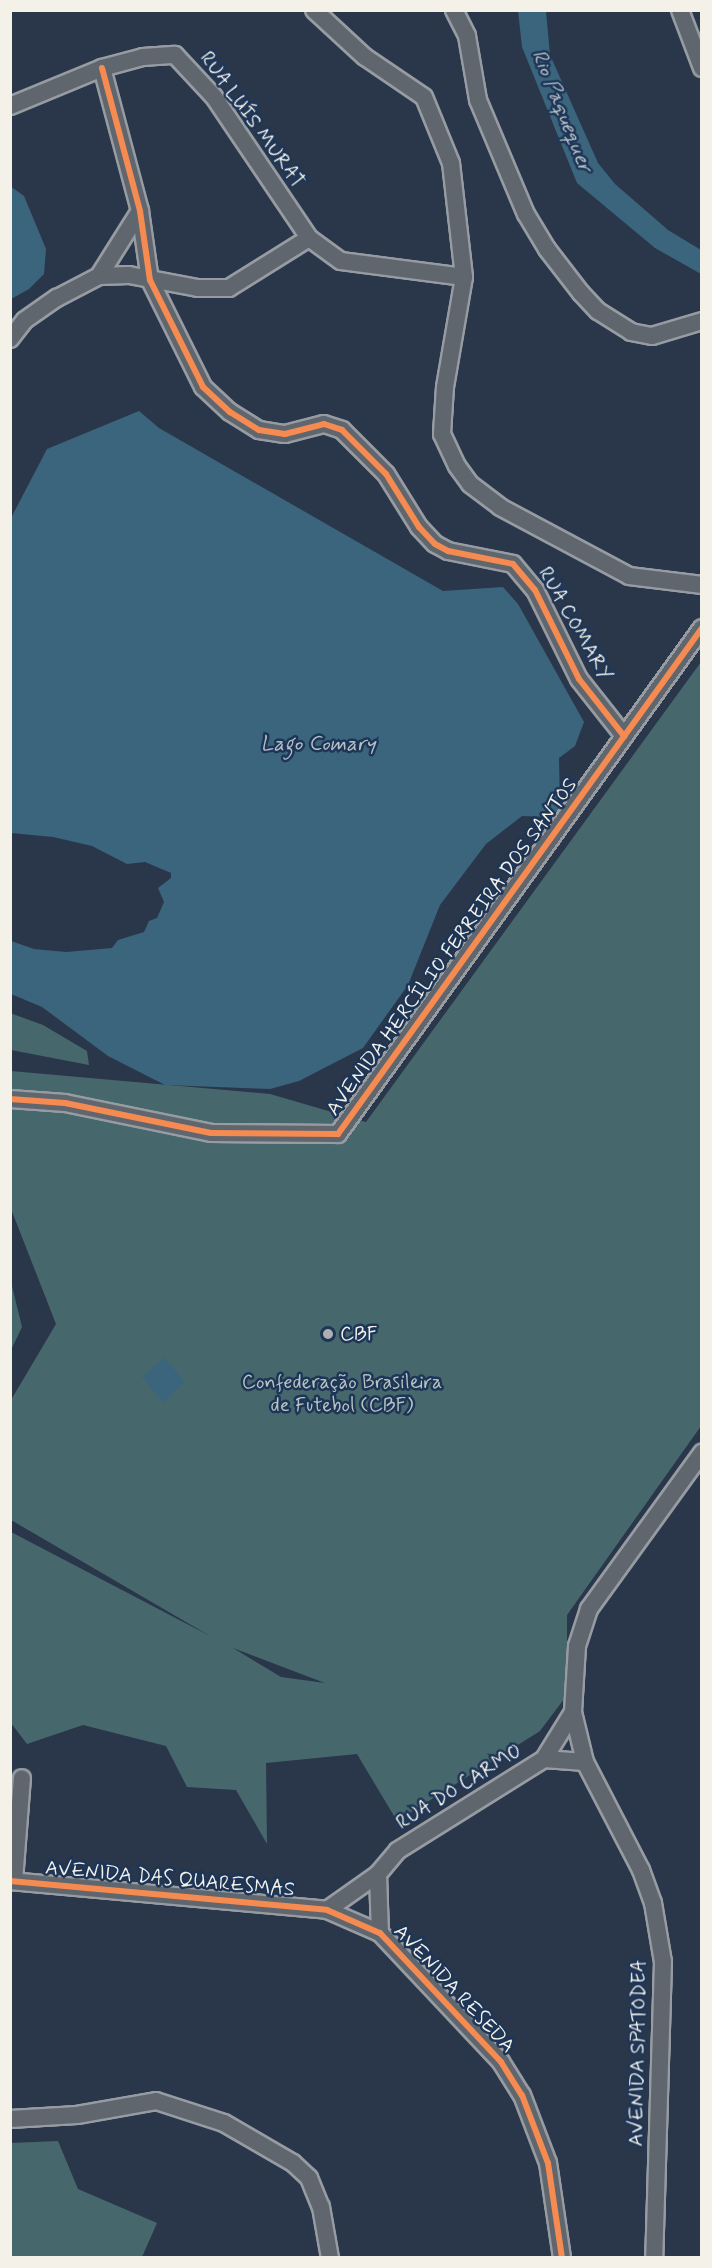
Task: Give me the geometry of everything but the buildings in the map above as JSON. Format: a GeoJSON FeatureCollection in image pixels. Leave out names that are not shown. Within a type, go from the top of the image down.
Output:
{"type":"FeatureCollection","features":[{"type":"Feature","properties":{"kind":"street"},"geometry":{"type":"LineString","coordinates":[[314,10],[365,57],[416,90],[430,106],[451,163],[464,277],[445,387],[442,434],[448,453],[464,475],[500,507],[628,576],[702,585]]}},
{"type":"Feature","properties":{"kind":"street"},"geometry":{"type":"LineString","coordinates":[[454,10],[467,36],[478,100],[526,214],[547,249],[581,293],[598,311],[631,332],[652,336],[702,321]]}},
{"type":"Feature","properties":{"kind":"street"},"geometry":{"type":"LineString","coordinates":[[680,10],[702,69]]}},
{"type":"Feature","properties":{"kind":"street","name":"RUA LUÍS MURAT"},"geometry":{"type":"LineString","coordinates":[[10,106],[102,68],[143,57],[180,58],[214,97],[309,238]]}},
{"type":"Feature","properties":{"kind":"street"},"geometry":{"type":"LineString","coordinates":[[102,68],[140,211],[150,280]]}},
{"type":"Feature","properties":{"kind":"street"},"geometry":{"type":"LineString","coordinates":[[99,276],[140,211]]}},
{"type":"Feature","properties":{"kind":"street"},"geometry":{"type":"LineString","coordinates":[[10,339],[25,320],[82,283],[99,276],[114,274],[214,290],[228,288],[309,238],[341,261],[464,277]]}},
{"type":"Feature","properties":{"kind":"street","name":"RUA COMARY"},"geometry":{"type":"LineString","coordinates":[[150,280],[173,320],[194,372],[213,398],[230,412],[259,430],[274,434],[324,424],[342,430],[386,474],[419,526],[435,544],[448,551],[513,564],[524,574],[579,679],[624,736]]}},
{"type":"Feature","properties":{"kind":"street","name":"AVENIDA HERCÍLIO FERREIRA DOS SANTOS"},"geometry":{"type":"LineString","coordinates":[[10,1099],[65,1103],[211,1133],[338,1134],[702,628]]}},
{"type":"Feature","properties":{"kind":"street","name":"RUA DO CARMO"},"geometry":{"type":"LineString","coordinates":[[327,1910],[378,1874],[396,1851],[544,1759],[573,1712],[578,1646],[589,1609],[702,1453]]}},
{"type":"Feature","properties":{"kind":"street","name":"AVENIDA SPATODEA"},"geometry":{"type":"LineString","coordinates":[[573,1712],[585,1762],[641,1870],[652,1903],[663,1962],[654,2258]]}},
{"type":"Feature","properties":{"kind":"street"},"geometry":{"type":"LineString","coordinates":[[544,1759],[585,1762]]}},
{"type":"Feature","properties":{"kind":"street"},"geometry":{"type":"LineString","coordinates":[[12,1881],[22,1778]]}},
{"type":"Feature","properties":{"kind":"street"},"geometry":{"type":"LineString","coordinates":[[378,1874],[380,1933]]}},
{"type":"Feature","properties":{"kind":"street","name":"AVENIDA DAS QUARESMAS"},"geometry":{"type":"LineString","coordinates":[[12,1881],[327,1910]]}},
{"type":"Feature","properties":{"kind":"street","name":"AVENIDA RESEDA"},"geometry":{"type":"LineString","coordinates":[[327,1910],[380,1933],[501,2062],[522,2095],[548,2163],[562,2258]]}},
{"type":"Feature","properties":{"kind":"street"},"geometry":{"type":"LineString","coordinates":[[10,2119],[77,2115],[156,2102],[224,2123],[293,2163],[309,2178],[321,2207],[330,2258]]}},
{"type":"Feature","properties":{"kind":"green space","name":"Confederação Brasileira de Futebol (CBF)"},"geometry":{"type":"Polygon","coordinates":[[[701,662],[701,1426],[567,1615],[567,1695],[540,1731],[397,1821],[357,1754],[266,1763],[267,1844],[236,1790],[187,1787],[166,1746],[83,1725],[27,1744],[11,1723],[11,1532],[210,1636],[11,1520],[11,1400],[56,1324],[11,1209],[11,1071],[270,1094],[366,1122],[701,662]],[[233,1648],[281,1677],[325,1683],[233,1648]]]}},
{"type":"Feature","properties":{"kind":"green space"},"geometry":{"type":"Polygon","coordinates":[[[10,1013],[43,1025],[87,1051],[89,1065],[11,1050],[10,1013]]]}},
{"type":"Feature","properties":{"kind":"green space"},"geometry":{"type":"Polygon","coordinates":[[[11,1282],[22,1327],[10,1350],[11,1282]]]}},
{"type":"Feature","properties":{"kind":"green space"},"geometry":{"type":"Polygon","coordinates":[[[58,2141],[78,2189],[157,2223],[142,2257],[11,2257],[11,2143],[58,2141]]]}},
{"type":"Feature","properties":{"kind":"water","name":"Rio Paquequer"},"geometry":{"type":"Polygon","coordinates":[[[518,11],[546,11],[550,55],[598,163],[615,184],[668,230],[701,250],[701,274],[655,248],[577,183],[522,47],[518,11]]]}},
{"type":"Feature","properties":{"kind":"water"},"geometry":{"type":"Polygon","coordinates":[[[10,186],[24,196],[46,249],[44,274],[29,289],[11,299],[10,186]]]}},
{"type":"Feature","properties":{"kind":"water","name":"Lago Comary"},"geometry":{"type":"Polygon","coordinates":[[[139,411],[159,428],[443,591],[503,587],[518,604],[584,722],[575,746],[559,758],[560,809],[550,817],[522,816],[486,844],[440,905],[408,985],[363,1048],[299,1081],[270,1089],[165,1085],[108,1056],[42,1007],[11,994],[11,941],[34,949],[66,952],[112,948],[118,940],[144,932],[149,921],[157,918],[164,902],[158,888],[171,878],[171,873],[145,862],[127,864],[92,846],[53,837],[11,833],[11,518],[47,449],[139,411]]]}},
{"type":"Feature","properties":{"kind":"water"},"geometry":{"type":"Polygon","coordinates":[[[164,1358],[185,1382],[163,1402],[142,1377],[164,1358]]]}},
{"type":"Feature","properties":{"kind":"cycle path"},"geometry":{"type":"LineString","coordinates":[[102,68],[140,211],[150,280],[203,387],[230,412],[259,430],[285,434],[324,424],[342,430],[386,474],[419,527],[435,544],[448,551],[513,564],[535,590],[579,679],[624,736]]}},
{"type":"Feature","properties":{"kind":"cycle path"},"geometry":{"type":"LineString","coordinates":[[10,1099],[65,1103],[211,1133],[338,1134],[702,628]]}},
{"type":"Feature","properties":{"kind":"cycle path"},"geometry":{"type":"LineString","coordinates":[[10,1881],[327,1910],[380,1933],[501,2062],[522,2095],[548,2163],[562,2258]]}},
{"type":"Feature","properties":{"kind":"place","name":"CBF"},"geometry":{"type":"Point","coordinates":[328,1334]}}]}
